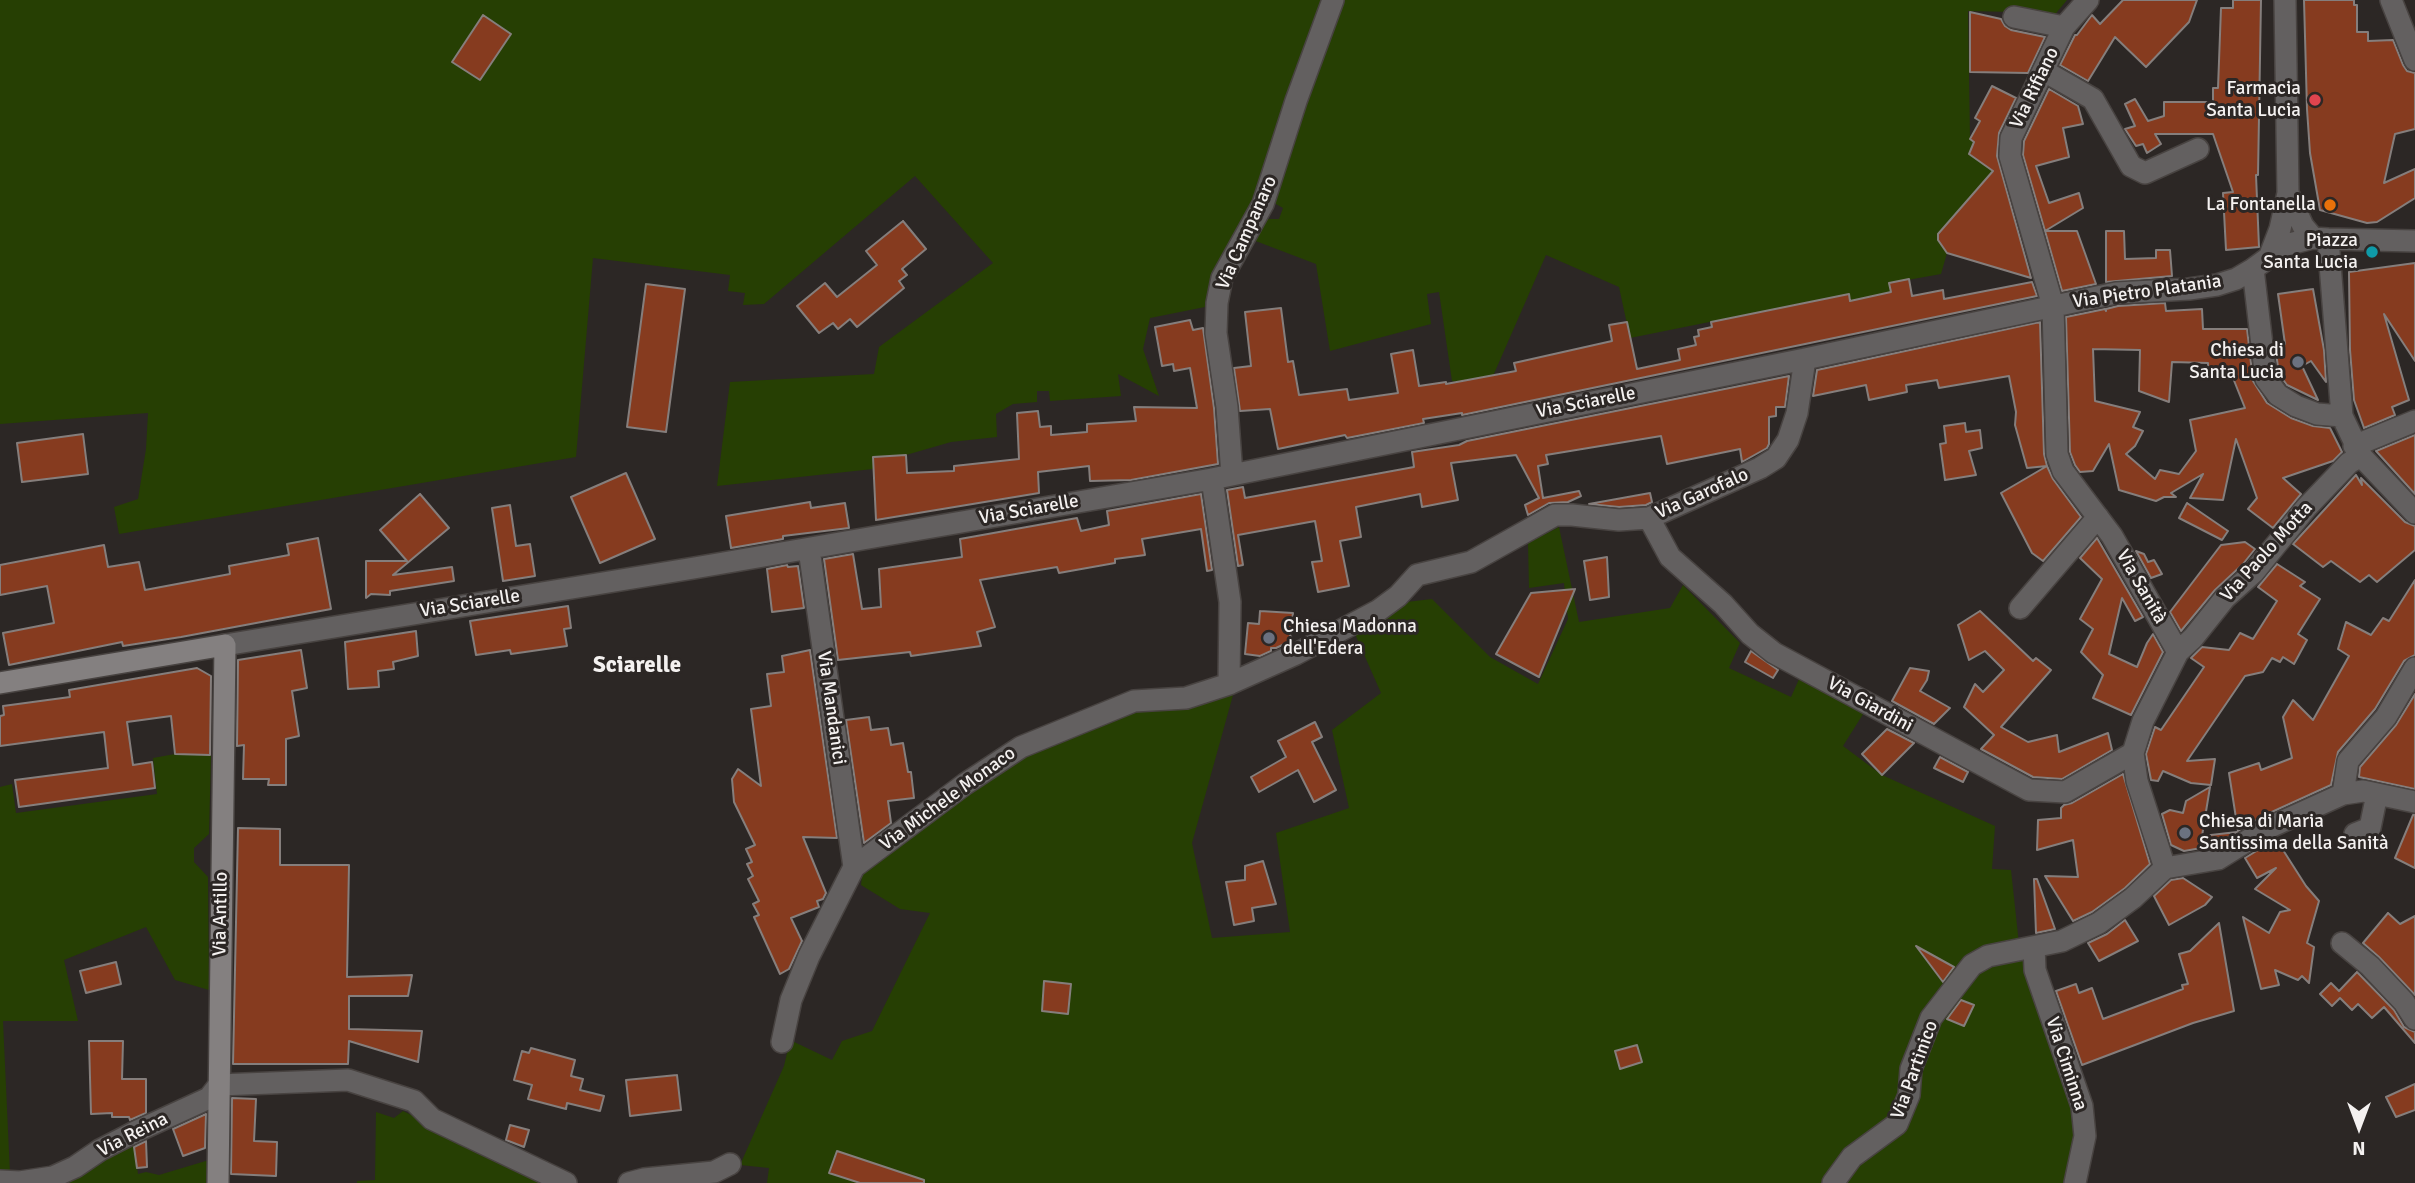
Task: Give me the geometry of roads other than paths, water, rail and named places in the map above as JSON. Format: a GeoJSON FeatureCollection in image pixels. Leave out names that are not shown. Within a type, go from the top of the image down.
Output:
{"type":"FeatureCollection","features":[{"type":"Feature","properties":{"kind":"street","name":"Via Campanaro"},"geometry":{"type":"LineString","coordinates":[[1222,477],[1227,407],[1216,333],[1217,303],[1223,278],[1264,204],[1296,101],[1333,0]]}},
{"type":"Feature","properties":{"kind":"street","name":"Via Rifiano"},"geometry":{"type":"LineString","coordinates":[[2053,306],[2010,156],[2011,138],[2064,27],[2088,0]]}},
{"type":"Feature","properties":{"kind":"street"},"geometry":{"type":"LineString","coordinates":[[2270,255],[2280,229],[2288,193],[2285,0]]}},
{"type":"Feature","properties":{"kind":"street"},"geometry":{"type":"LineString","coordinates":[[2391,0],[2415,60]]}},
{"type":"Feature","properties":{"kind":"street"},"geometry":{"type":"LineString","coordinates":[[2014,17],[2064,27]]}},
{"type":"Feature","properties":{"kind":"street"},"geometry":{"type":"LineString","coordinates":[[2044,71],[2093,99],[2132,166],[2145,173],[2198,149]]}},
{"type":"Feature","properties":{"kind":"street"},"geometry":{"type":"LineString","coordinates":[[2288,193],[2296,214],[2321,239],[2342,416],[2358,451],[2415,513]]}},
{"type":"Feature","properties":{"kind":"street"},"geometry":{"type":"LineString","coordinates":[[2388,239],[2415,225]]}},
{"type":"Feature","properties":{"kind":"street"},"geometry":{"type":"LineString","coordinates":[[2321,239],[2363,242],[2388,239],[2415,241]]}},
{"type":"Feature","properties":{"kind":"street","name":"Via Pietro Platania"},"geometry":{"type":"LineString","coordinates":[[2053,306],[2116,293],[2217,285],[2236,279],[2286,245],[2321,239]]}},
{"type":"Feature","properties":{"kind":"street"},"geometry":{"type":"LineString","coordinates":[[2253,269],[2266,379],[2278,395],[2296,406],[2317,414],[2342,416]]}},
{"type":"Feature","properties":{"kind":"street","name":"Via Sciarelle"},"geometry":{"type":"LineString","coordinates":[[0,683],[809,549],[1222,477],[2053,306]]}},
{"type":"Feature","properties":{"kind":"street","name":"Via Sanità"},"geometry":{"type":"LineString","coordinates":[[2053,306],[2057,454],[2063,471],[2112,536],[2178,652]]}},
{"type":"Feature","properties":{"kind":"street","name":"Via Garofalo"},"geometry":{"type":"LineString","coordinates":[[1229,684],[1296,654],[1379,610],[1398,596],[1417,575],[1471,562],[1555,515],[1619,520],[1648,518],[1760,468],[1776,458],[1788,440],[1797,413],[1805,359]]}},
{"type":"Feature","properties":{"kind":"street","name":"Via Paolo Motta"},"geometry":{"type":"LineString","coordinates":[[2178,652],[2193,638],[2225,598],[2253,572],[2305,508],[2358,451],[2415,421]]}},
{"type":"Feature","properties":{"kind":"street"},"geometry":{"type":"LineString","coordinates":[[1222,477],[1230,602],[1229,684]]}},
{"type":"Feature","properties":{"kind":"street"},"geometry":{"type":"LineString","coordinates":[[2020,608],[2098,517]]}},
{"type":"Feature","properties":{"kind":"street","name":"Via Giardini"},"geometry":{"type":"LineString","coordinates":[[1648,518],[1670,556],[1723,604],[1750,634],[1774,653],[2029,790],[2065,792],[2133,753]]}},
{"type":"Feature","properties":{"kind":"street","name":"Via Mandanici"},"geometry":{"type":"LineString","coordinates":[[809,549],[853,867]]}},
{"type":"Feature","properties":{"kind":"street","name":"Via Antillo"},"geometry":{"type":"LineString","coordinates":[[218,1183],[225,645]]}},
{"type":"Feature","properties":{"kind":"street"},"geometry":{"type":"LineString","coordinates":[[2178,652],[2143,721],[2133,753],[2137,781],[2165,868],[2218,859],[2268,828],[2343,794],[2363,791],[2415,802]]}},
{"type":"Feature","properties":{"kind":"street"},"geometry":{"type":"LineString","coordinates":[[2343,794],[2348,761],[2386,717],[2415,668]]}},
{"type":"Feature","properties":{"kind":"street","name":"Via Michele Monaco"},"geometry":{"type":"LineString","coordinates":[[782,1042],[791,1000],[808,956],[853,867],[965,784],[1021,747],[1134,702],[1186,698],[1229,684]]}},
{"type":"Feature","properties":{"kind":"street"},"geometry":{"type":"LineString","coordinates":[[2355,834],[2370,828],[2377,794]]}},
{"type":"Feature","properties":{"kind":"street","name":"Via Partinico"},"geometry":{"type":"LineString","coordinates":[[1833,1183],[1852,1157],[1897,1124],[1909,1095],[1911,1069],[1931,1018],[1972,965],[1988,956],[2062,940],[2099,923],[2133,898],[2165,868]]}},
{"type":"Feature","properties":{"kind":"street"},"geometry":{"type":"LineString","coordinates":[[2342,943],[2387,984],[2404,1002],[2415,1020]]}},
{"type":"Feature","properties":{"kind":"street","name":"Via Ciminna"},"geometry":{"type":"LineString","coordinates":[[2034,947],[2035,970],[2082,1106],[2085,1136],[2075,1183]]}},
{"type":"Feature","properties":{"kind":"street"},"geometry":{"type":"LineString","coordinates":[[219,1085],[348,1080],[414,1101],[432,1119],[566,1183]]}},
{"type":"Feature","properties":{"kind":"street","name":"Via Reina"},"geometry":{"type":"LineString","coordinates":[[0,1181],[20,1182],[53,1177],[133,1133],[209,1098],[219,1085]]}},
{"type":"Feature","properties":{"kind":"street"},"geometry":{"type":"LineString","coordinates":[[629,1183],[714,1172],[730,1164]]}},
{"type":"Feature","properties":{"kind":"place","name":"Farmacia Santa Lucia"},"geometry":{"type":"Point","coordinates":[2315,100]}},
{"type":"Feature","properties":{"kind":"place","name":"La Fontanella"},"geometry":{"type":"Point","coordinates":[2330,205]}},
{"type":"Feature","properties":{"kind":"place","name":"Piazza Santa Lucia"},"geometry":{"type":"Point","coordinates":[2372,252]}},
{"type":"Feature","properties":{"kind":"place","name":"Chiesa di Santa Lucia"},"geometry":{"type":"Point","coordinates":[2298,362]}},
{"type":"Feature","properties":{"kind":"place","name":"Chiesa Madonna dell'Edera"},"geometry":{"type":"Point","coordinates":[1269,638]}},
{"type":"Feature","properties":{"kind":"place","name":"Chiesa di Maria Santissima della Sanità"},"geometry":{"type":"Point","coordinates":[2185,833]}},
{"type":"Feature","properties":{"kind":"district","name":"Sciarelle"},"geometry":{"type":"Point","coordinates":[637,666]}}]}
